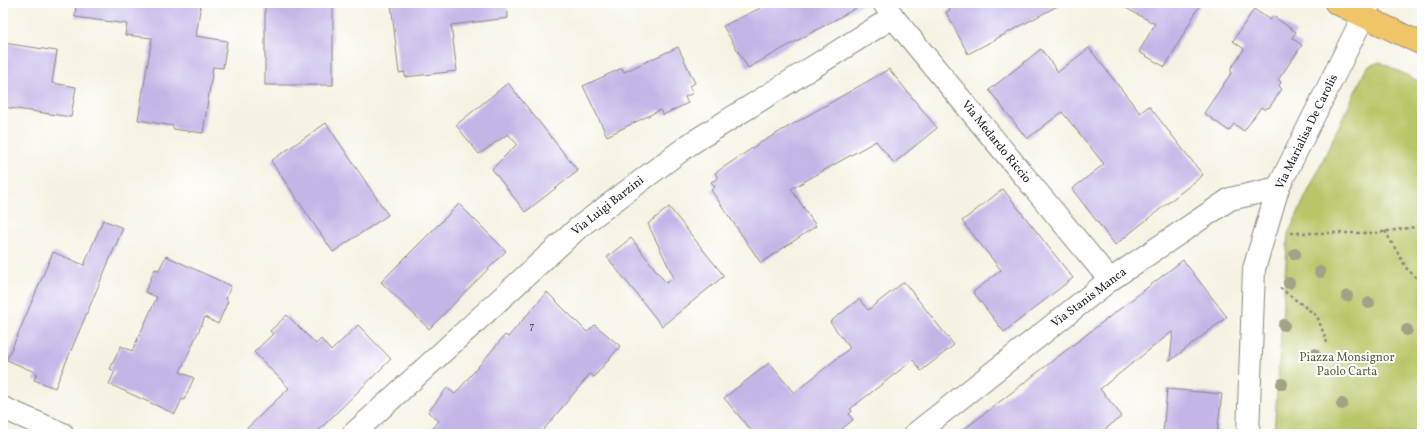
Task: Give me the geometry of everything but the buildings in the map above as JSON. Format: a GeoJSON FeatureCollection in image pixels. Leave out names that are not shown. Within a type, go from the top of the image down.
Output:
{"type":"FeatureCollection","features":[{"type":"Feature","properties":{"kind":"main road"},"geometry":{"type":"LineString","coordinates":[[1336,3],[1367,10],[1422,44]]}},
{"type":"Feature","properties":{"kind":"street","name":"Via Medardo Riccio"},"geometry":{"type":"LineString","coordinates":[[889,10],[1110,280]]}},
{"type":"Feature","properties":{"kind":"street","name":"Via Luigi Barzini"},"geometry":{"type":"LineString","coordinates":[[353,434],[578,228],[690,144],[889,10]]}},
{"type":"Feature","properties":{"kind":"street","name":"Via Marialisa De Carolis"},"geometry":{"type":"LineString","coordinates":[[1248,434],[1254,270],[1278,188],[1367,10]]}},
{"type":"Feature","properties":{"kind":"street","name":"Via Stanis Manca"},"geometry":{"type":"LineString","coordinates":[[914,434],[1110,280],[1230,199],[1278,188]]}},
{"type":"Feature","properties":{"kind":"street"},"geometry":{"type":"LineString","coordinates":[[3,408],[62,434]]}},
{"type":"Feature","properties":{"kind":"path"},"geometry":{"type":"LineString","coordinates":[[1422,219],[1422,230]]}},
{"type":"Feature","properties":{"kind":"path"},"geometry":{"type":"LineString","coordinates":[[1288,234],[1375,233],[1421,226]]}},
{"type":"Feature","properties":{"kind":"path"},"geometry":{"type":"LineString","coordinates":[[1385,232],[1407,269],[1422,283]]}},
{"type":"Feature","properties":{"kind":"path"},"geometry":{"type":"LineString","coordinates":[[1279,287],[1318,316],[1328,345]]}},
{"type":"Feature","properties":{"kind":"green space","name":"Piazza Monsignor Paolo Carta"},"geometry":{"type":"Polygon","coordinates":[[[1380,62],[1422,83],[1422,434],[1274,434],[1288,234],[1364,73],[1369,66],[1380,62]]]}}]}
